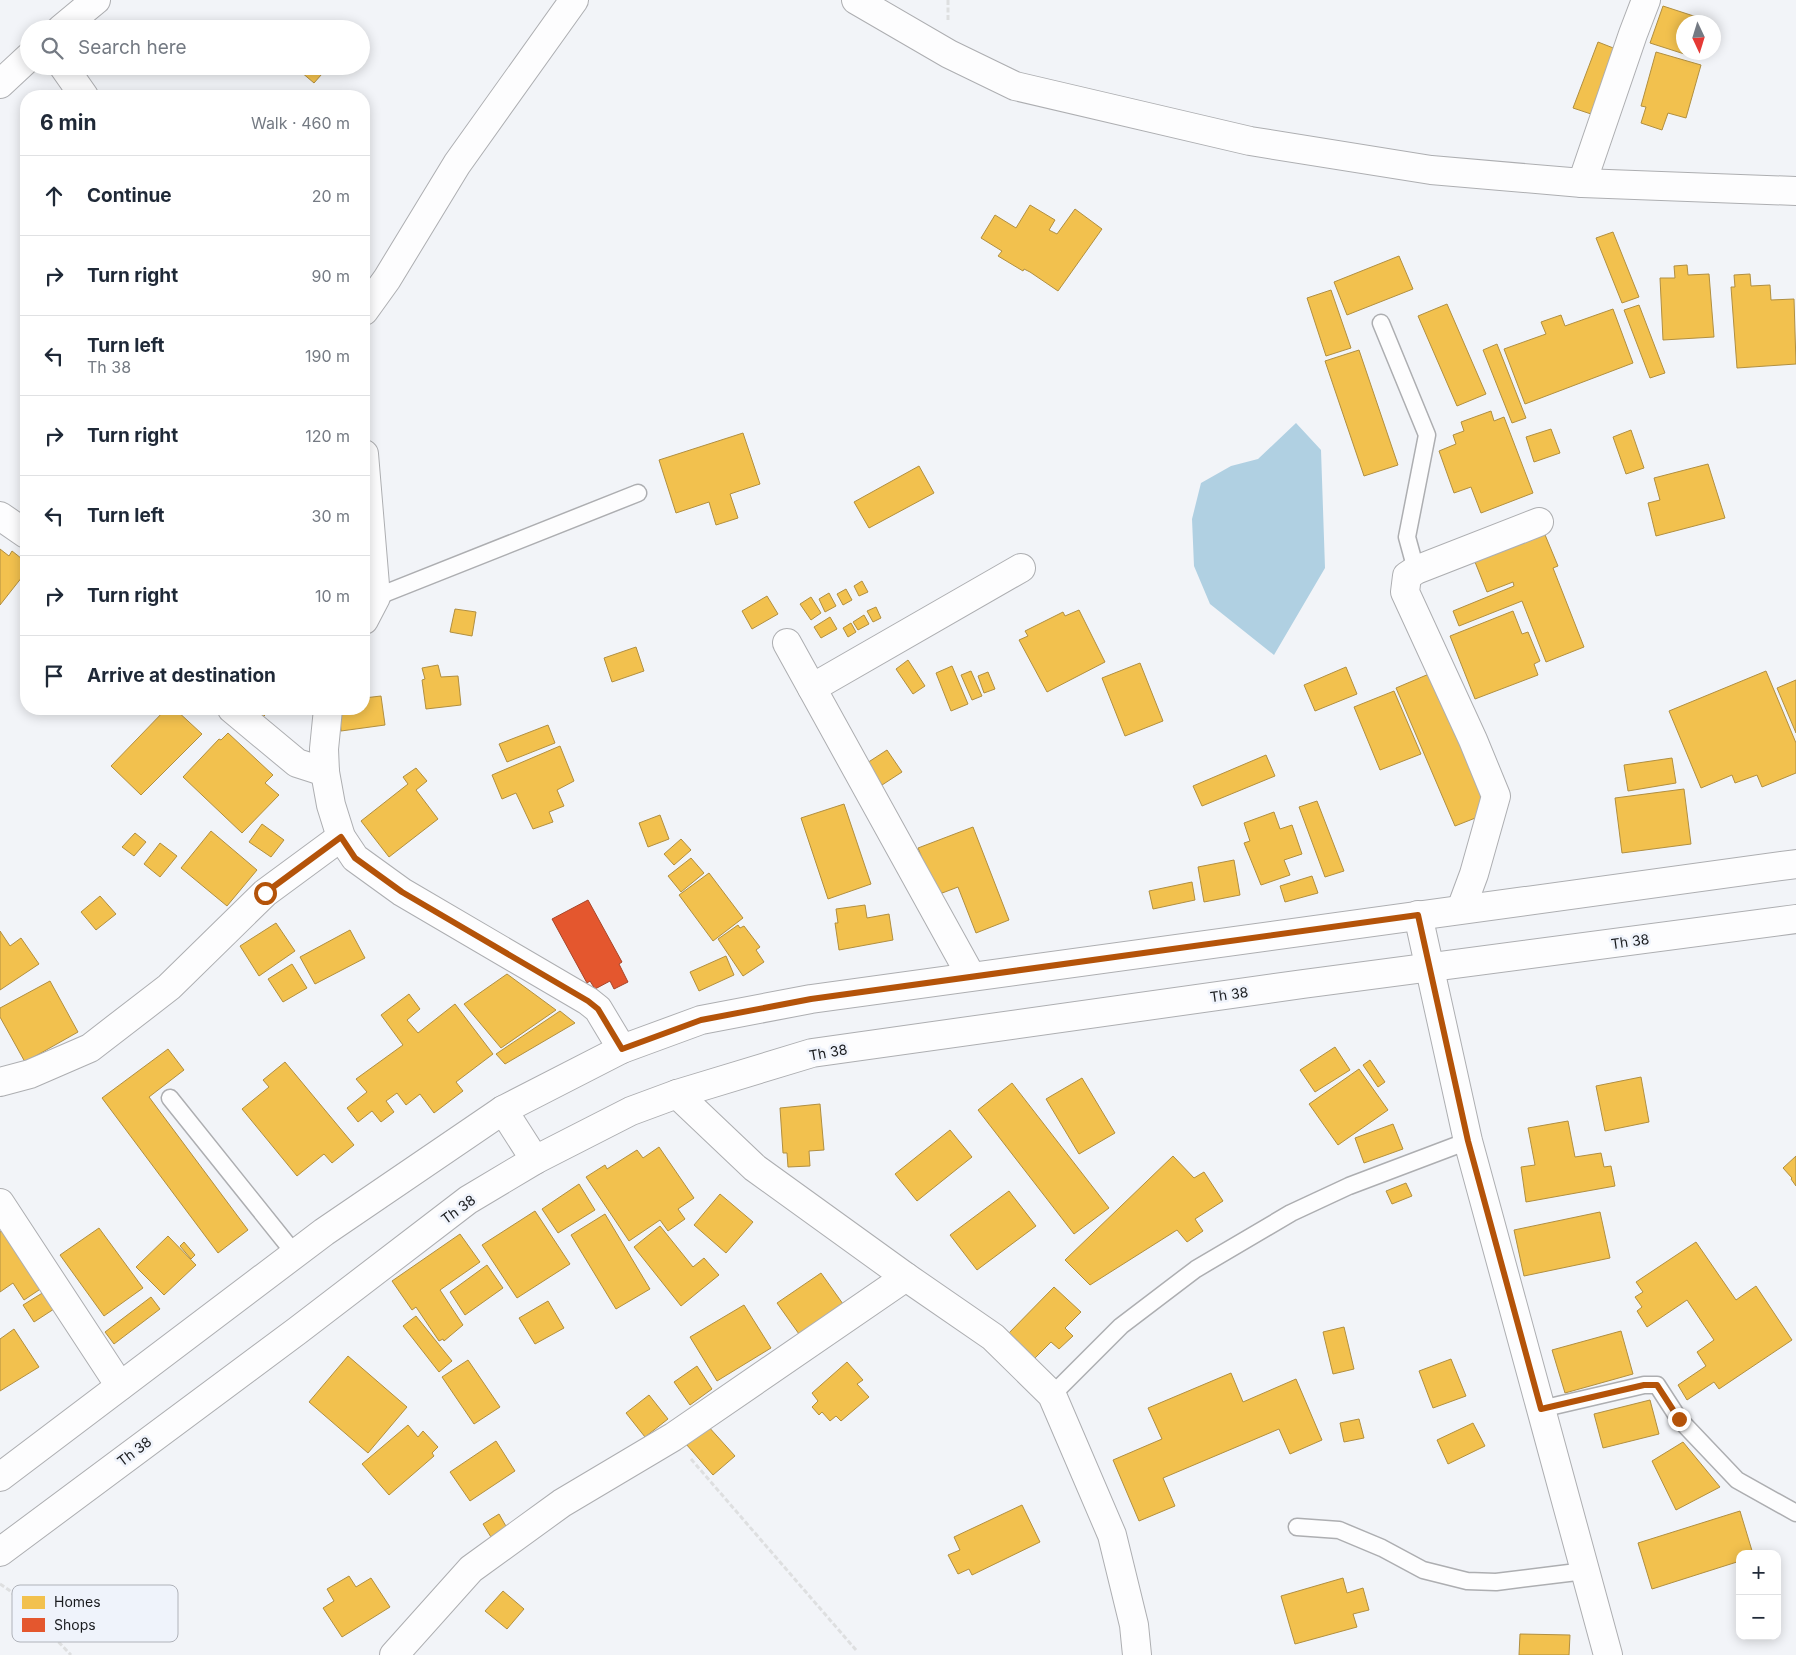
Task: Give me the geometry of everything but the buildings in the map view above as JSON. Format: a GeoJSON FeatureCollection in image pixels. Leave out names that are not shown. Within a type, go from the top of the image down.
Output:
{"type":"FeatureCollection","features":[{"type":"Feature","properties":{"kind":"street"},"geometry":{"type":"LineString","coordinates":[[72,20],[96,0]]}},
{"type":"Feature","properties":{"kind":"street"},"geometry":{"type":"LineString","coordinates":[[370,303],[387,279],[457,164],[574,0]]}},
{"type":"Feature","properties":{"kind":"street"},"geometry":{"type":"LineString","coordinates":[[856,0],[949,54],[1015,86],[1250,141],[1431,170],[1582,183],[1796,190]]}},
{"type":"Feature","properties":{"kind":"street"},"geometry":{"type":"LineString","coordinates":[[1582,183],[1646,0]]}},
{"type":"Feature","properties":{"kind":"street"},"geometry":{"type":"LineString","coordinates":[[0,84],[20,66]]}},
{"type":"Feature","properties":{"kind":"street"},"geometry":{"type":"LineString","coordinates":[[69,75],[80,90]]}},
{"type":"Feature","properties":{"kind":"street"},"geometry":{"type":"LineString","coordinates":[[0,516],[20,530]]}},
{"type":"Feature","properties":{"kind":"street"},"geometry":{"type":"LineString","coordinates":[[1461,909],[1474,874],[1496,796],[1473,740],[1405,592],[1407,576],[1416,570],[1539,522]]}},
{"type":"Feature","properties":{"kind":"street"},"geometry":{"type":"LineString","coordinates":[[812,688],[1021,568]]}},
{"type":"Feature","properties":{"kind":"street"},"geometry":{"type":"LineString","coordinates":[[787,643],[971,976]]}},
{"type":"Feature","properties":{"kind":"street"},"geometry":{"type":"LineString","coordinates":[[239,715],[297,763],[325,772]]}},
{"type":"Feature","properties":{"kind":"street"},"geometry":{"type":"LineString","coordinates":[[327,715],[324,749],[325,772],[331,805],[341,837],[355,858],[402,892],[588,1001],[598,1009],[622,1049]]}},
{"type":"Feature","properties":{"kind":"street"},"geometry":{"type":"LineString","coordinates":[[0,1082],[30,1074],[90,1048],[169,987],[265,893],[341,837]]}},
{"type":"Feature","properties":{"kind":"street"},"geometry":{"type":"LineString","coordinates":[[0,1477],[332,1227],[503,1110],[622,1049],[701,1020],[811,999],[971,976],[1796,864]]}},
{"type":"Feature","properties":{"kind":"street"},"geometry":{"type":"LineString","coordinates":[[1418,915],[1468,1141],[1608,1655]]}},
{"type":"Feature","properties":{"kind":"street","name":"Th 38"},"geometry":{"type":"LineString","coordinates":[[0,1552],[468,1200],[535,1160],[631,1111],[676,1094],[812,1053],[1304,984],[1796,919]]}},
{"type":"Feature","properties":{"kind":"street"},"geometry":{"type":"LineString","coordinates":[[676,1094],[755,1168],[992,1338],[1052,1395],[1112,1535],[1134,1625],[1137,1655]]}},
{"type":"Feature","properties":{"kind":"street"},"geometry":{"type":"LineString","coordinates":[[503,1110],[535,1160]]}},
{"type":"Feature","properties":{"kind":"street"},"geometry":{"type":"LineString","coordinates":[[0,1203],[120,1386]]}},
{"type":"Feature","properties":{"kind":"street"},"geometry":{"type":"LineString","coordinates":[[394,1655],[471,1569],[562,1503],[673,1437],[906,1277]]}},
{"type":"Feature","properties":{"kind":"lane"},"geometry":{"type":"LineString","coordinates":[[1381,324],[1427,434],[1406,537],[1416,570]]}},
{"type":"Feature","properties":{"kind":"lane"},"geometry":{"type":"LineString","coordinates":[[370,608],[638,493]]}},
{"type":"Feature","properties":{"kind":"lane"},"geometry":{"type":"LineString","coordinates":[[170,1098],[295,1254]]}},
{"type":"Feature","properties":{"kind":"lane"},"geometry":{"type":"LineString","coordinates":[[1052,1395],[1121,1326],[1196,1269],[1300,1210],[1349,1186],[1468,1141]]}},
{"type":"Feature","properties":{"kind":"lane"},"geometry":{"type":"LineString","coordinates":[[1541,1409],[1644,1385],[1657,1385],[1679,1419],[1737,1480],[1796,1513]]}},
{"type":"Feature","properties":{"kind":"lane"},"geometry":{"type":"LineString","coordinates":[[1297,1527],[1339,1530],[1382,1548],[1423,1570],[1466,1581],[1496,1582],[1585,1571]]}},
{"type":"Feature","properties":{"kind":"path"},"geometry":{"type":"LineString","coordinates":[[673,1437],[856,1650]]}},
{"type":"Feature","properties":{"kind":"path"},"geometry":{"type":"LineString","coordinates":[[0,1584],[12,1594]]}},
{"type":"Feature","properties":{"kind":"path"},"geometry":{"type":"LineString","coordinates":[[58,1642],[71,1655]]}},
{"type":"Feature","properties":{"kind":"water"},"geometry":{"type":"Polygon","coordinates":[[[1296,423],[1321,450],[1325,568],[1274,655],[1210,604],[1194,566],[1192,519],[1201,483],[1231,466],[1258,459],[1296,423]]]}},
{"type":"Feature","properties":{"kind":"route"},"geometry":{"type":"LineString","coordinates":[[265,893],[341,837],[355,858],[402,892],[588,1001],[598,1009],[622,1049],[701,1020],[811,999],[1418,915],[1468,1141],[1541,1409],[1644,1385],[1657,1385],[1679,1419]]}}]}
